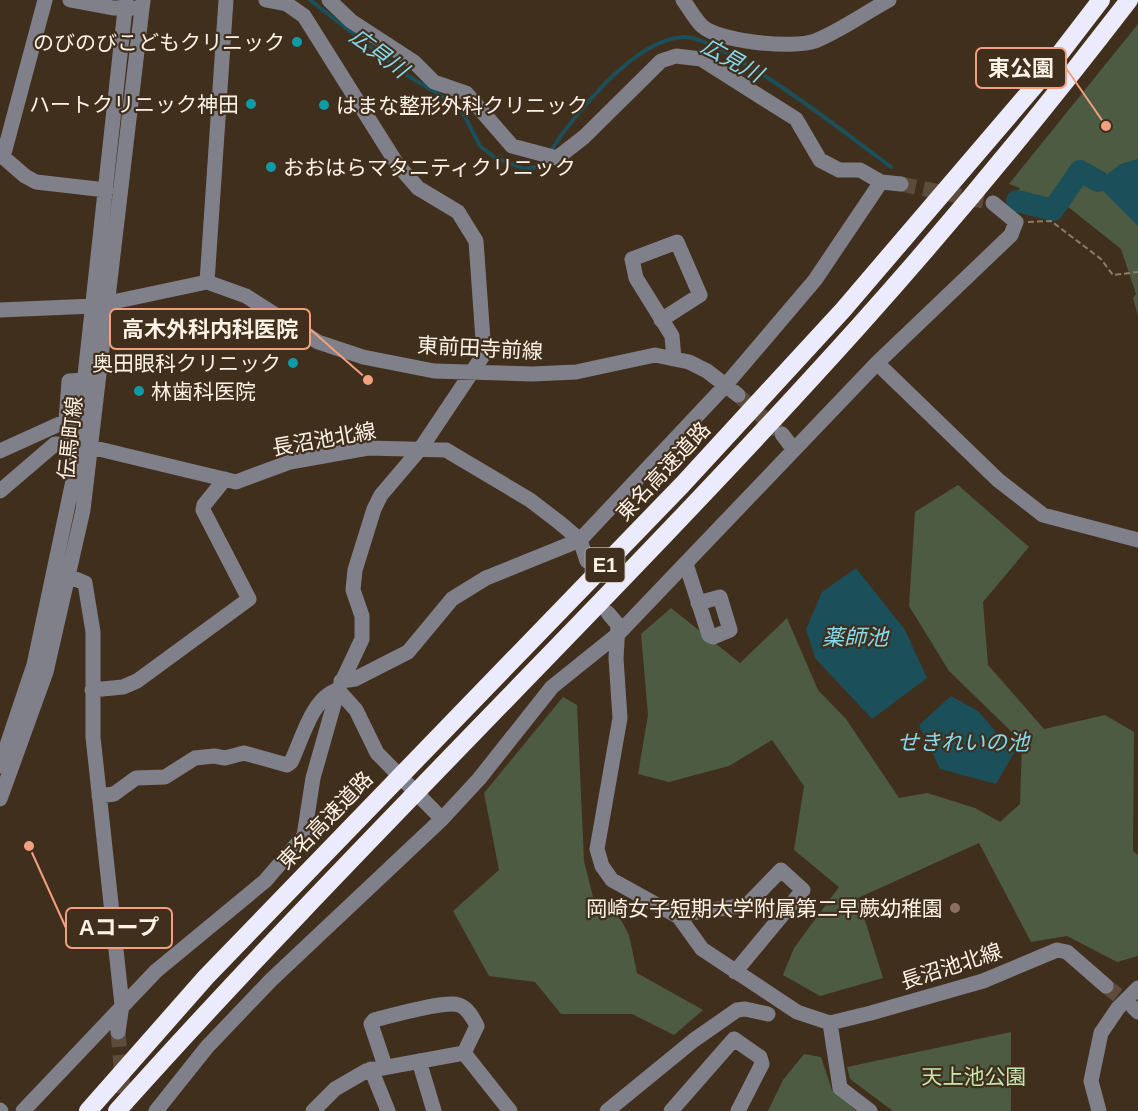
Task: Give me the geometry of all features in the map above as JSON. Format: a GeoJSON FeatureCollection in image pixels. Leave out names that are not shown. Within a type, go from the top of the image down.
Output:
{"type":"FeatureCollection","features":[{"type":"Feature","properties":{"kind":"highway","name":"東名高速道路"},"geometry":{"type":"LineString","coordinates":[[87,1111],[244,937],[666,501],[843,310],[1031,90],[1101,0]]}},
{"type":"Feature","properties":{"kind":"highway","name":"東名高速道路"},"geometry":{"type":"LineString","coordinates":[[117,1111],[307,903],[697,501],[858,326],[1040,114],[1129,0]]}},
{"type":"Feature","properties":{"kind":"street"},"geometry":{"type":"LineString","coordinates":[[45,0],[2,157],[36,182],[106,190]]}},
{"type":"Feature","properties":{"kind":"street"},"geometry":{"type":"LineString","coordinates":[[70,0],[143,4]]}},
{"type":"Feature","properties":{"kind":"street"},"geometry":{"type":"LineString","coordinates":[[0,310],[101,304],[207,282],[226,0]]}},
{"type":"Feature","properties":{"kind":"street"},"geometry":{"type":"LineString","coordinates":[[23,1111],[156,971],[265,880],[304,836],[313,778],[340,686],[362,639],[362,616],[353,590],[356,570],[374,509],[381,495],[421,448],[484,354],[476,241],[458,212],[418,188],[397,164],[304,16],[287,4],[266,0]]}},
{"type":"Feature","properties":{"kind":"street"},"geometry":{"type":"LineString","coordinates":[[329,0],[351,21],[414,62],[434,82],[466,93],[512,146],[557,158],[584,137],[661,61],[676,56],[701,59],[796,119],[820,160],[839,170],[860,170],[881,182],[901,184]]}},
{"type":"Feature","properties":{"kind":"street"},"geometry":{"type":"LineString","coordinates":[[683,0],[702,27],[714,33],[731,38],[794,45],[815,41],[889,0]]}},
{"type":"Feature","properties":{"kind":"street","name":"伝馬町線"},"geometry":{"type":"LineString","coordinates":[[0,766],[83,510],[85,380],[101,304],[106,190],[126,4]]}},
{"type":"Feature","properties":{"kind":"street","name":"伝馬町線"},"geometry":{"type":"LineString","coordinates":[[84,445],[101,304],[143,4]]}},
{"type":"Feature","properties":{"kind":"street"},"geometry":{"type":"LineString","coordinates":[[99,796],[114,794],[136,778],[165,777],[195,758],[214,756],[225,758],[244,753],[287,765],[291,762],[320,702],[329,693],[408,652],[452,599],[486,578],[580,540],[724,387],[815,280],[881,182]]}},
{"type":"Feature","properties":{"kind":"street"},"geometry":{"type":"LineString","coordinates":[[156,1111],[207,1047],[271,980],[442,819],[479,779],[552,687],[618,634],[877,363],[1011,235],[1016,222],[993,203]]}},
{"type":"Feature","properties":{"kind":"street"},"geometry":{"type":"LineString","coordinates":[[662,320],[700,295],[677,242],[632,259],[636,278],[662,320],[672,336],[674,359]]}},
{"type":"Feature","properties":{"kind":"street","name":"東前田寺前線"},"geometry":{"type":"LineString","coordinates":[[207,282],[246,296],[318,342],[363,357],[435,371],[576,372],[655,355],[707,371],[724,387],[738,395]]}},
{"type":"Feature","properties":{"kind":"street"},"geometry":{"type":"LineString","coordinates":[[877,363],[998,480],[1043,515],[1138,540]]}},
{"type":"Feature","properties":{"kind":"street"},"geometry":{"type":"LineString","coordinates":[[0,451],[66,422],[69,381],[85,380]]}},
{"type":"Feature","properties":{"kind":"street"},"geometry":{"type":"LineString","coordinates":[[782,434],[794,450]]}},
{"type":"Feature","properties":{"kind":"street"},"geometry":{"type":"LineString","coordinates":[[0,491],[55,444],[84,445]]}},
{"type":"Feature","properties":{"kind":"street","name":"長沼池北線"},"geometry":{"type":"LineString","coordinates":[[84,445],[236,482],[290,462],[368,448],[446,450],[530,500],[580,540]]}},
{"type":"Feature","properties":{"kind":"street"},"geometry":{"type":"LineString","coordinates":[[92,690],[123,687],[136,681],[249,599],[202,510],[225,479]]}},
{"type":"Feature","properties":{"kind":"street"},"geometry":{"type":"LineString","coordinates":[[580,540],[587,561]]}},
{"type":"Feature","properties":{"kind":"street"},"geometry":{"type":"LineString","coordinates":[[686,564],[698,603]]}},
{"type":"Feature","properties":{"kind":"street"},"geometry":{"type":"LineString","coordinates":[[62,573],[85,583],[93,632],[92,690],[99,796],[122,1005],[118,1032]]}},
{"type":"Feature","properties":{"kind":"street","name":"伝馬町線"},"geometry":{"type":"LineString","coordinates":[[0,799],[46,672],[62,573]]}},
{"type":"Feature","properties":{"kind":"street"},"geometry":{"type":"LineString","coordinates":[[608,614],[618,625],[616,658],[620,718],[597,849],[602,866],[612,880],[679,917],[697,945],[735,972],[796,1012],[830,1023],[840,1088],[870,1111]]}},
{"type":"Feature","properties":{"kind":"street"},"geometry":{"type":"LineString","coordinates":[[340,686],[356,710],[377,753],[442,819]]}},
{"type":"Feature","properties":{"kind":"street"},"geometry":{"type":"LineString","coordinates":[[679,917],[683,914],[747,905],[781,870],[803,890],[735,972]]}},
{"type":"Feature","properties":{"kind":"street","name":"長沼池北線"},"geometry":{"type":"LineString","coordinates":[[830,1023],[871,1014],[983,981],[1022,965],[1031,958],[1057,950],[1067,952],[1106,986]]}},
{"type":"Feature","properties":{"kind":"street"},"geometry":{"type":"LineString","coordinates":[[1099,1111],[1091,1082],[1101,1033],[1118,1008],[1138,987]]}},
{"type":"Feature","properties":{"kind":"street"},"geometry":{"type":"LineString","coordinates":[[388,1111],[371,1024],[374,1020],[415,1010],[457,1004],[466,1009],[477,1026],[464,1053]]}},
{"type":"Feature","properties":{"kind":"street"},"geometry":{"type":"LineString","coordinates":[[615,1109],[694,1040],[737,1010],[745,1009],[768,1014]]}},
{"type":"Feature","properties":{"kind":"street"},"geometry":{"type":"LineString","coordinates":[[671,1111],[734,1039],[760,1057],[762,1064],[738,1111]]}},
{"type":"Feature","properties":{"kind":"street"},"geometry":{"type":"LineString","coordinates":[[313,1111],[335,1089],[352,1077],[378,1068],[464,1053]]}},
{"type":"Feature","properties":{"kind":"street"},"geometry":{"type":"LineString","coordinates":[[464,1053],[510,1111]]}},
{"type":"Feature","properties":{"kind":"street"},"geometry":{"type":"LineString","coordinates":[[419,1061],[434,1111]]}},
{"type":"Feature","properties":{"kind":"path"},"geometry":{"type":"LineString","coordinates":[[1016,222],[1051,221],[1101,259],[1113,275],[1138,272]]}},
{"type":"Feature","properties":{"kind":"green space"},"geometry":{"type":"Polygon","coordinates":[[[1138,24],[1138,316],[1133,298],[1136,294],[1121,249],[1067,206],[1009,202],[1020,188],[1009,184],[1138,24]]]}},
{"type":"Feature","properties":{"kind":"green space"},"geometry":{"type":"Polygon","coordinates":[[[958,485],[1029,547],[983,602],[988,665],[1044,729],[1105,715],[1134,732],[1133,851],[1138,855],[1138,956],[1117,962],[1067,936],[1031,942],[979,843],[858,898],[883,978],[820,996],[783,975],[794,948],[839,887],[794,850],[804,786],[772,740],[729,766],[669,782],[638,774],[648,715],[641,634],[671,608],[740,663],[787,618],[818,690],[846,719],[899,798],[927,793],[975,808],[1000,822],[1020,804],[1022,742],[949,671],[909,606],[915,512],[958,485]]]}},
{"type":"Feature","properties":{"kind":"green space"},"geometry":{"type":"Polygon","coordinates":[[[563,697],[577,705],[584,861],[596,909],[620,918],[629,935],[637,973],[703,1010],[674,1035],[632,1014],[561,1014],[535,982],[489,976],[453,911],[499,870],[484,793],[563,697]]]}},
{"type":"Feature","properties":{"kind":"green space","name":"天上池公園"},"geometry":{"type":"Polygon","coordinates":[[[1011,1032],[1011,1111],[893,1111],[850,1079],[847,1067],[1011,1032]]]}},
{"type":"Feature","properties":{"kind":"green space"},"geometry":{"type":"Polygon","coordinates":[[[804,1054],[821,1057],[832,1090],[857,1111],[768,1111],[783,1080],[804,1054]]]}},
{"type":"Feature","properties":{"kind":"water"},"geometry":{"type":"Polygon","coordinates":[[[1138,159],[1138,226],[1095,183],[1121,164],[1138,159]]]}},
{"type":"Feature","properties":{"kind":"water","name":"薬師池"},"geometry":{"type":"Polygon","coordinates":[[[856,568],[905,630],[927,678],[872,719],[815,658],[806,629],[822,592],[856,568]]]}},
{"type":"Feature","properties":{"kind":"water","name":"せきれいの池"},"geometry":{"type":"Polygon","coordinates":[[[951,696],[978,711],[1014,753],[996,784],[940,769],[919,725],[951,696]]]}},
{"type":"Feature","properties":{"kind":"waterway","name":"広貝川"},"geometry":{"type":"LineString","coordinates":[[310,0],[405,74],[460,107],[480,146],[494,157],[525,169],[536,167],[545,159]]}},
{"type":"Feature","properties":{"kind":"waterway","name":"広見川"},"geometry":{"type":"LineString","coordinates":[[549,153],[590,100],[626,64],[645,50],[665,41],[684,37],[702,41],[757,71],[891,167]]}},
{"type":"Feature","properties":{"kind":"waterway","name":"広見川"},"geometry":{"type":"LineString","coordinates":[[1017,201],[1053,210],[1080,171],[1098,181]]}},
{"type":"Feature","properties":{"kind":"tunnel"},"geometry":{"type":"LineString","coordinates":[[901,184],[993,203]]}},
{"type":"Feature","properties":{"kind":"tunnel"},"geometry":{"type":"LineString","coordinates":[[738,395],[778,431]]}},
{"type":"Feature","properties":{"kind":"tunnel"},"geometry":{"type":"LineString","coordinates":[[1106,986],[1134,1008]]}},
{"type":"Feature","properties":{"kind":"tunnel"},"geometry":{"type":"LineString","coordinates":[[118,1032],[125,1110]]}},
{"type":"Feature","properties":{"kind":"place","name":"のびのびこどもクリニック"},"geometry":{"type":"Point","coordinates":[297,42]}},
{"type":"Feature","properties":{"kind":"place","name":"ハートクリニック神田"},"geometry":{"type":"Point","coordinates":[251,104]}},
{"type":"Feature","properties":{"kind":"place","name":"はまな整形外科クリニック"},"geometry":{"type":"Point","coordinates":[324,105]}},
{"type":"Feature","properties":{"kind":"place","name":"東公園"},"geometry":{"type":"Point","coordinates":[1106,126]}},
{"type":"Feature","properties":{"kind":"place","name":"おおはらマタニティクリニック"},"geometry":{"type":"Point","coordinates":[271,167]}},
{"type":"Feature","properties":{"kind":"place","name":"奥田眼科クリニック"},"geometry":{"type":"Point","coordinates":[293,363]}},
{"type":"Feature","properties":{"kind":"place","name":"高木外科内科医院"},"geometry":{"type":"Point","coordinates":[368,380]}},
{"type":"Feature","properties":{"kind":"place","name":"林歯科医院"},"geometry":{"type":"Point","coordinates":[139,391]}},
{"type":"Feature","properties":{"kind":"place","name":"Aコープ"},"geometry":{"type":"Point","coordinates":[29,846]}},
{"type":"Feature","properties":{"kind":"place","name":"岡崎女子短期大学附属第二早蕨幼稚園"},"geometry":{"type":"Point","coordinates":[955,908]}}]}
